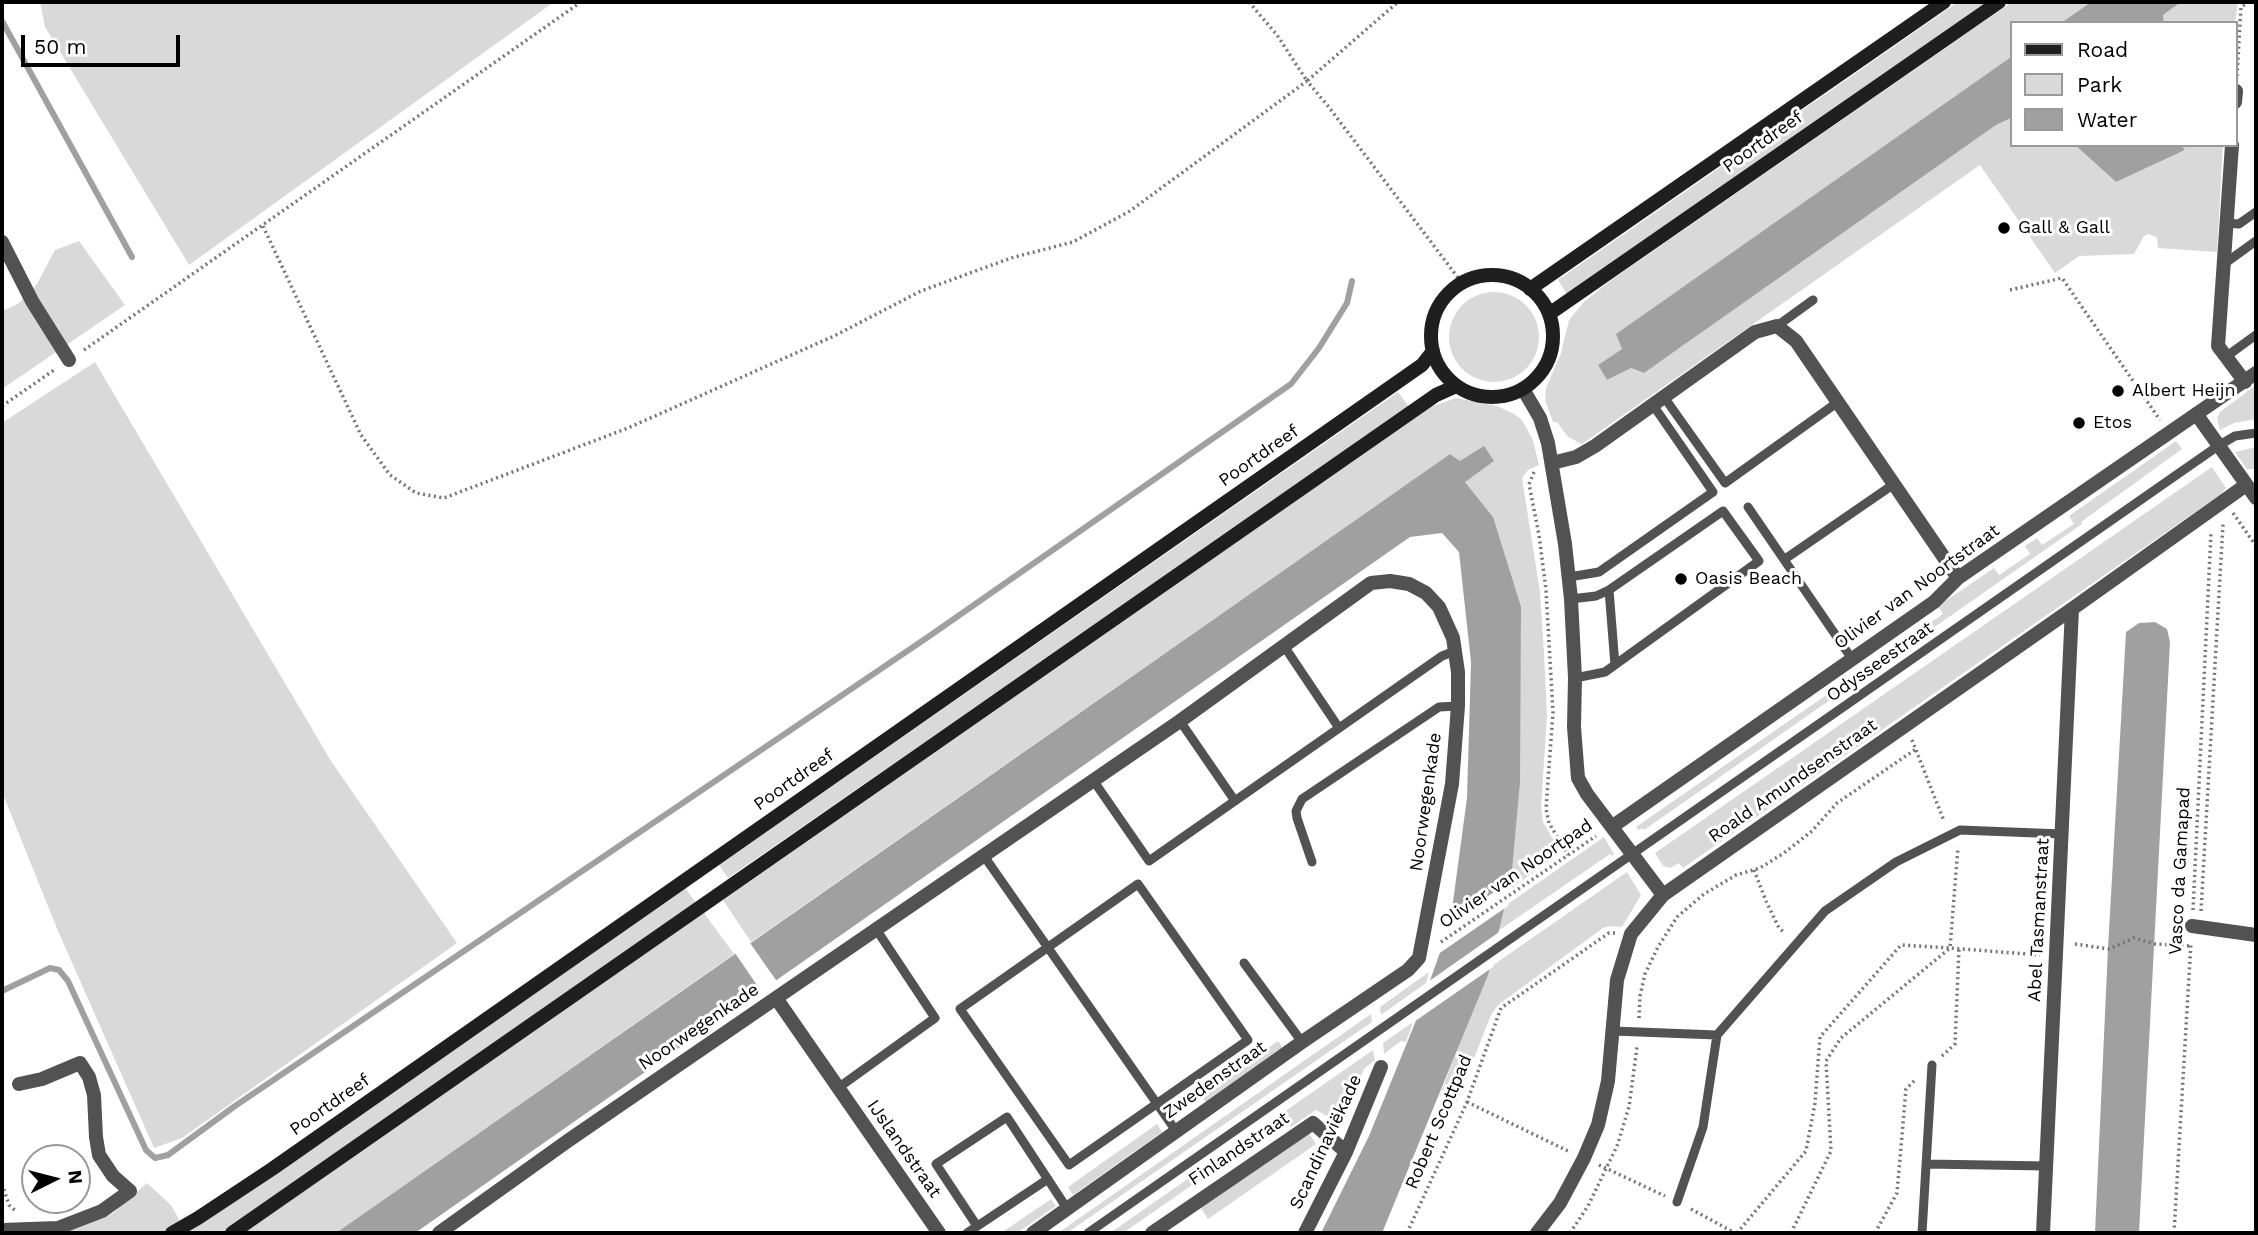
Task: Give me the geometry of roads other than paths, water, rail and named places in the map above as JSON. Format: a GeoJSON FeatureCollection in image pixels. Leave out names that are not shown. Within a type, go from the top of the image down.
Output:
{"type":"FeatureCollection","features":[{"type":"Feature","properties":{"kind":"main road","name":"Poortdreef"},"geometry":{"type":"LineString","coordinates":[[1530,289],[1944,2]]}},
{"type":"Feature","properties":{"kind":"main road","name":"Poortdreef"},"geometry":{"type":"LineString","coordinates":[[1549,314],[1999,2]]}},
{"type":"Feature","properties":{"kind":"main road"},"geometry":{"type":"LineString","coordinates":[[1497,276],[1518,281],[1530,289],[1545,304],[1553,331],[1550,356],[1537,378],[1523,389],[1502,397],[1489,398],[1466,392],[1456,386],[1438,365],[1431,338],[1436,312],[1443,301],[1462,283],[1476,277],[1497,276]]}},
{"type":"Feature","properties":{"kind":"main road","name":"Poortdreef"},"geometry":{"type":"LineString","coordinates":[[172,1233],[272,1169],[715,860],[1422,365],[1433,351]]}},
{"type":"Feature","properties":{"kind":"main road"},"geometry":{"type":"LineString","coordinates":[[232,1233],[1436,395],[1456,386]]}},
{"type":"Feature","properties":{"kind":"street","name":"Olivier van Noortstraat"},"geometry":{"type":"LineString","coordinates":[[1612,826],[1934,602],[1958,578],[2250,377],[2218,346],[2232,147]]}},
{"type":"Feature","properties":{"kind":"street"},"geometry":{"type":"LineString","coordinates":[[2,242],[32,301],[69,360]]}},
{"type":"Feature","properties":{"kind":"street"},"geometry":{"type":"LineString","coordinates":[[1552,463],[1576,457],[1755,332],[1777,326],[1796,341],[1958,578]]}},
{"type":"Feature","properties":{"kind":"street"},"geometry":{"type":"LineString","coordinates":[[1523,389],[1540,418],[1548,443],[1569,578],[1578,778],[1662,895]]}},
{"type":"Feature","properties":{"kind":"street"},"geometry":{"type":"LineString","coordinates":[[2197,415],[2256,498]]}},
{"type":"Feature","properties":{"kind":"street","name":"Roald Amundsenstraat"},"geometry":{"type":"LineString","coordinates":[[1537,1233],[1560,1203],[1598,1125],[1606,1092],[1617,979],[1631,933],[1662,895],[2246,485]]}},
{"type":"Feature","properties":{"kind":"street","name":"Noorwegenkade"},"geometry":{"type":"LineString","coordinates":[[439,1233],[569,1140],[1180,721],[1371,583],[1390,581],[1409,584],[1426,593],[1439,607],[1453,638],[1458,672],[1452,783],[1419,958]]}},
{"type":"Feature","properties":{"kind":"street","name":"Abel Tasmanstraat"},"geometry":{"type":"LineString","coordinates":[[2043,1233],[2072,609]]}},
{"type":"Feature","properties":{"kind":"street"},"geometry":{"type":"LineString","coordinates":[[2196,927],[2256,934]]}},
{"type":"Feature","properties":{"kind":"street","name":"Zwedenstraat"},"geometry":{"type":"LineString","coordinates":[[1033,1233],[1408,970],[1419,958]]}},
{"type":"Feature","properties":{"kind":"street","name":"IJslandstraat"},"geometry":{"type":"LineString","coordinates":[[776,999],[939,1233]]}},
{"type":"Feature","properties":{"kind":"street"},"geometry":{"type":"LineString","coordinates":[[2,1230],[58,1228],[102,1211],[130,1191],[113,1176],[99,1155],[94,1095],[89,1077],[80,1063],[41,1079],[19,1084]]}},
{"type":"Feature","properties":{"kind":"street","name":"Scandinaviëkade"},"geometry":{"type":"LineString","coordinates":[[1305,1233],[1346,1152],[1381,1068]]}},
{"type":"Feature","properties":{"kind":"street","name":"Finlandstraat"},"geometry":{"type":"LineString","coordinates":[[1152,1233],[1313,1123],[1346,1152]]}},
{"type":"Feature","properties":{"kind":"lane"},"geometry":{"type":"LineString","coordinates":[[2225,223],[2239,224],[2256,212]]}},
{"type":"Feature","properties":{"kind":"lane"},"geometry":{"type":"LineString","coordinates":[[2224,264],[2256,241]]}},
{"type":"Feature","properties":{"kind":"lane"},"geometry":{"type":"LineString","coordinates":[[1777,326],[1813,300]]}},
{"type":"Feature","properties":{"kind":"lane"},"geometry":{"type":"LineString","coordinates":[[2227,356],[2256,335]]}},
{"type":"Feature","properties":{"kind":"lane"},"geometry":{"type":"LineString","coordinates":[[1658,401],[1725,483],[1838,402]]}},
{"type":"Feature","properties":{"kind":"lane"},"geometry":{"type":"LineString","coordinates":[[1569,578],[1599,572],[1713,492],[1658,401]]}},
{"type":"Feature","properties":{"kind":"lane","name":"Odysseestraat"},"geometry":{"type":"LineString","coordinates":[[1088,1233],[2218,446],[2235,436],[2256,433]]}},
{"type":"Feature","properties":{"kind":"lane"},"geometry":{"type":"LineString","coordinates":[[1785,559],[1894,484]]}},
{"type":"Feature","properties":{"kind":"lane"},"geometry":{"type":"LineString","coordinates":[[1748,507],[1852,659]]}},
{"type":"Feature","properties":{"kind":"lane"},"geometry":{"type":"LineString","coordinates":[[1571,599],[1596,596],[1609,590],[1723,511],[1759,561],[1605,672],[1575,678]]}},
{"type":"Feature","properties":{"kind":"lane"},"geometry":{"type":"LineString","coordinates":[[1609,590],[1615,665]]}},
{"type":"Feature","properties":{"kind":"lane"},"geometry":{"type":"LineString","coordinates":[[1284,646],[1339,728]]}},
{"type":"Feature","properties":{"kind":"lane"},"geometry":{"type":"LineString","coordinates":[[1093,780],[1149,861],[1442,656],[1455,651]]}},
{"type":"Feature","properties":{"kind":"lane"},"geometry":{"type":"LineString","coordinates":[[1312,862],[1297,818],[1296,811],[1302,799],[1439,707],[1458,706]]}},
{"type":"Feature","properties":{"kind":"lane"},"geometry":{"type":"LineString","coordinates":[[1180,721],[1235,801]]}},
{"type":"Feature","properties":{"kind":"lane"},"geometry":{"type":"LineString","coordinates":[[1677,1202],[1703,1127],[1717,1035],[1825,911],[1896,862],[1960,830],[2062,834]]}},
{"type":"Feature","properties":{"kind":"lane"},"geometry":{"type":"LineString","coordinates":[[984,856],[1176,1131]]}},
{"type":"Feature","properties":{"kind":"lane"},"geometry":{"type":"LineString","coordinates":[[1138,884],[1248,1040],[1157,1104],[1069,1165],[960,1009],[1138,884]]}},
{"type":"Feature","properties":{"kind":"lane"},"geometry":{"type":"LineString","coordinates":[[838,1088],[935,1018],[876,929]]}},
{"type":"Feature","properties":{"kind":"lane"},"geometry":{"type":"LineString","coordinates":[[1244,962],[1302,1042]]}},
{"type":"Feature","properties":{"kind":"lane"},"geometry":{"type":"LineString","coordinates":[[1613,1031],[1717,1035]]}},
{"type":"Feature","properties":{"kind":"lane"},"geometry":{"type":"LineString","coordinates":[[1922,1233],[1932,1065]]}},
{"type":"Feature","properties":{"kind":"lane","name":"IJslandstraat"},"geometry":{"type":"LineString","coordinates":[[977,1226],[936,1164],[1007,1117],[1068,1210]]}},
{"type":"Feature","properties":{"kind":"lane"},"geometry":{"type":"LineString","coordinates":[[1927,1164],[2046,1166]]}},
{"type":"Feature","properties":{"kind":"lane"},"geometry":{"type":"LineString","coordinates":[[967,1233],[1048,1179]]}},
{"type":"Feature","properties":{"kind":"water"},"geometry":{"type":"Polygon","coordinates":[[[2091,2],[2181,2],[2163,15],[2164,21],[2064,21],[2091,2]]]}},
{"type":"Feature","properties":{"kind":"water"},"geometry":{"type":"Polygon","coordinates":[[[2010,58],[2010,118],[1996,125],[1644,373],[1631,368],[1607,380],[1598,365],[1622,349],[1616,334],[2010,58]]]}},
{"type":"Feature","properties":{"kind":"water"},"geometry":{"type":"Polygon","coordinates":[[[2077,147],[2183,147],[2185,150],[2116,182],[2077,147]]]}},
{"type":"Feature","properties":{"kind":"water"},"geometry":{"type":"Polygon","coordinates":[[[1484,446],[1494,461],[1465,482],[1493,517],[1521,607],[1520,782],[1511,881],[1488,975],[1382,1233],[1321,1233],[1369,1136],[1415,1023],[1450,924],[1467,798],[1471,662],[1459,552],[1442,533],[1410,537],[415,1233],[336,1233],[1450,454],[1460,461],[1484,446]]]}},
{"type":"Feature","properties":{"kind":"water"},"geometry":{"type":"Polygon","coordinates":[[[2155,622],[2167,629],[2170,642],[2139,1233],[2095,1233],[2126,632],[2139,623],[2155,622]]]}},
{"type":"Feature","properties":{"kind":"waterway"},"geometry":{"type":"LineString","coordinates":[[2,21],[132,257]]}},
{"type":"Feature","properties":{"kind":"waterway"},"geometry":{"type":"LineString","coordinates":[[2,991],[50,968],[59,970],[68,981],[146,1150],[155,1158],[168,1155],[235,1106],[928,637],[1291,384],[1319,348],[1347,303],[1352,281]]}},
{"type":"Feature","properties":{"kind":"place","name":"Gall & Gall"},"geometry":{"type":"Point","coordinates":[2004,228]}},
{"type":"Feature","properties":{"kind":"place","name":"Albert Heijn"},"geometry":{"type":"Point","coordinates":[2118,391]}},
{"type":"Feature","properties":{"kind":"place","name":"Etos"},"geometry":{"type":"Point","coordinates":[2079,423]}},
{"type":"Feature","properties":{"kind":"place","name":"Oasis Beach"},"geometry":{"type":"Point","coordinates":[1681,579]}}]}
